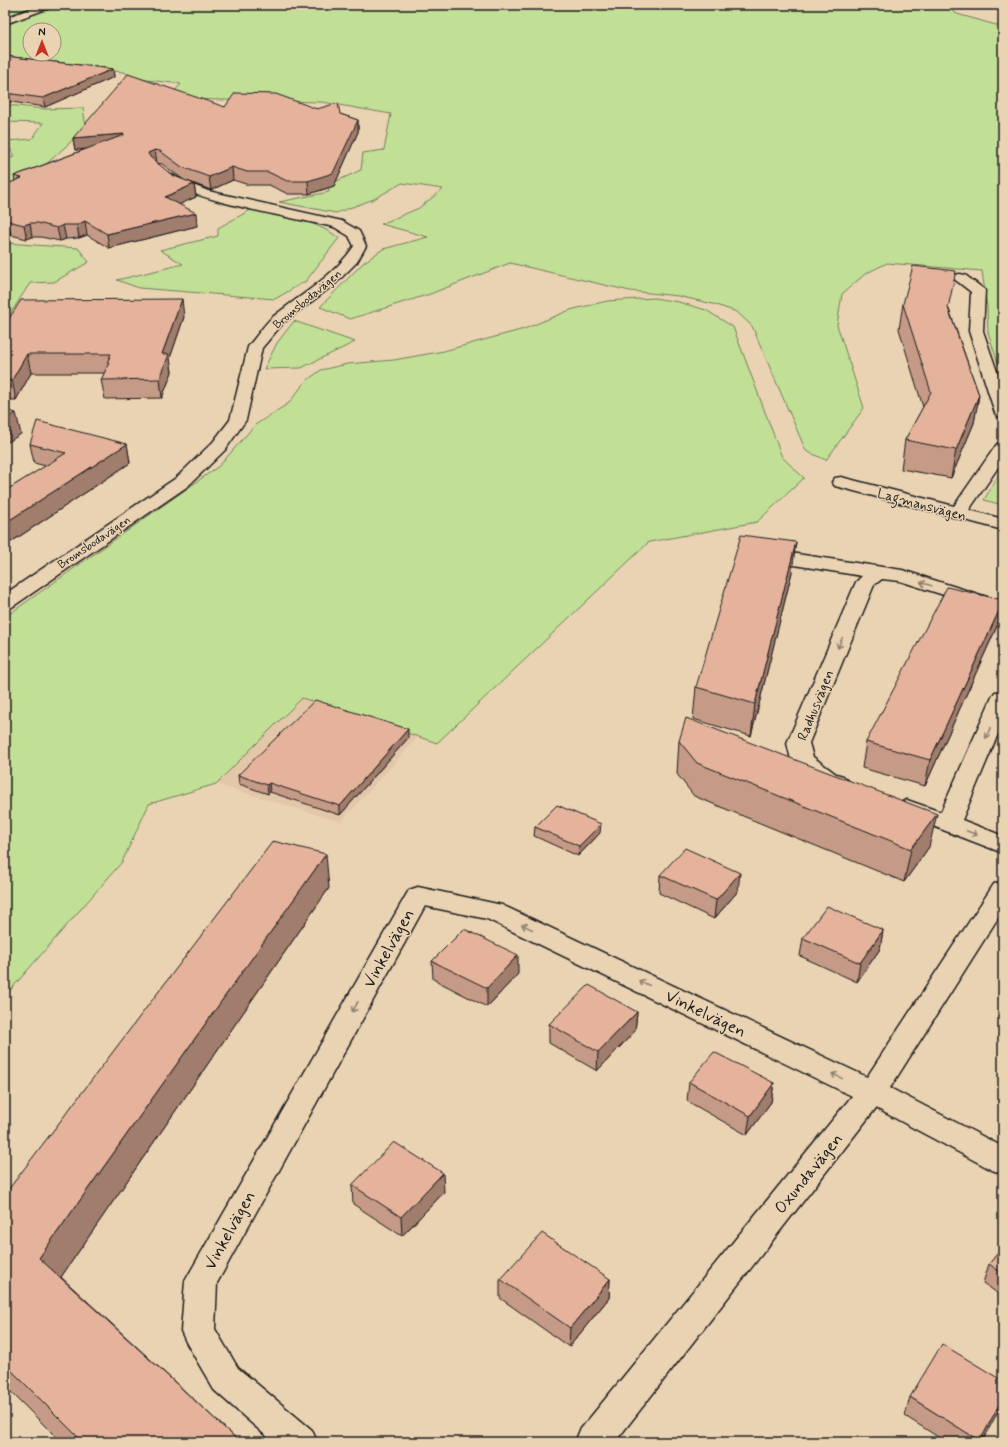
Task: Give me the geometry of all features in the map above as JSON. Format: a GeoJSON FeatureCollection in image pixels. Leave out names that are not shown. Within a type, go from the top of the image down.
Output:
{"type":"FeatureCollection","features":[{"type":"Feature","properties":{"kind":"street"},"geometry":{"type":"LineString","coordinates":[[5,22],[49,5]]}},
{"type":"Feature","properties":{"kind":"street","name":"Bromsbodavägen"},"geometry":{"type":"LineString","coordinates":[[5,603],[182,482],[219,446],[238,420],[255,347],[278,320],[331,280],[352,259],[360,246],[354,234],[338,224],[204,194],[179,184],[157,167]]}},
{"type":"Feature","properties":{"kind":"street"},"geometry":{"type":"LineString","coordinates":[[960,278],[978,290],[976,331],[1003,413]]}},
{"type":"Feature","properties":{"kind":"street"},"geometry":{"type":"LineString","coordinates":[[958,513],[1003,448]]}},
{"type":"Feature","properties":{"kind":"street","name":"Lagmansvägen"},"geometry":{"type":"LineString","coordinates":[[841,482],[1003,525]]}},
{"type":"Feature","properties":{"kind":"street"},"geometry":{"type":"LineString","coordinates":[[753,553],[878,574],[902,576],[1003,608]]}},
{"type":"Feature","properties":{"kind":"street","name":"Radhusvägen"},"geometry":{"type":"LineString","coordinates":[[856,789],[828,778],[802,760],[798,743],[866,582],[878,574]]}},
{"type":"Feature","properties":{"kind":"street"},"geometry":{"type":"LineString","coordinates":[[948,824],[1003,697]]}},
{"type":"Feature","properties":{"kind":"street"},"geometry":{"type":"LineString","coordinates":[[892,803],[1003,845]]}},
{"type":"Feature","properties":{"kind":"street","name":"Oxundavägen"},"geometry":{"type":"LineString","coordinates":[[593,1442],[872,1092],[1003,890]]}},
{"type":"Feature","properties":{"kind":"street","name":"Vinkelvägen"},"geometry":{"type":"LineString","coordinates":[[299,1442],[226,1379],[198,1331],[201,1281],[418,896],[493,912],[872,1092],[1003,1162]]}},
{"type":"Feature","properties":{"kind":"shaded area"},"geometry":{"type":"Polygon","coordinates":[[[302,698],[418,737],[341,822],[216,784],[302,698]]]}},
{"type":"Feature","properties":{"kind":"green space"},"geometry":{"type":"Polygon","coordinates":[[[5,5],[943,5],[957,14],[1003,27],[1003,364],[998,364],[988,332],[987,307],[982,271],[887,263],[865,274],[842,294],[837,325],[864,408],[826,460],[806,451],[752,326],[737,312],[713,304],[678,296],[630,291],[510,263],[430,294],[350,319],[320,307],[363,263],[383,249],[428,237],[381,224],[419,208],[443,189],[402,183],[374,199],[336,213],[279,202],[329,192],[328,185],[361,170],[363,153],[384,150],[391,114],[322,102],[177,99],[171,95],[181,84],[140,79],[123,72],[44,62],[62,62],[62,22],[22,22],[22,59],[5,57],[5,5]]]}},
{"type":"Feature","properties":{"kind":"green space"},"geometry":{"type":"Polygon","coordinates":[[[5,106],[45,109],[83,108],[86,128],[32,177],[5,188],[5,159],[14,157],[7,141],[32,139],[43,123],[5,122],[5,106]]]}},
{"type":"Feature","properties":{"kind":"green space"},"geometry":{"type":"Polygon","coordinates":[[[252,209],[308,222],[319,226],[339,238],[306,281],[275,299],[139,288],[117,280],[183,264],[160,250],[218,236],[218,228],[252,209]]]}},
{"type":"Feature","properties":{"kind":"green space"},"geometry":{"type":"Polygon","coordinates":[[[5,243],[78,248],[89,262],[54,282],[30,283],[5,322],[5,243]]]}},
{"type":"Feature","properties":{"kind":"green space"},"geometry":{"type":"Polygon","coordinates":[[[654,298],[679,302],[706,310],[733,327],[782,457],[804,478],[757,522],[649,542],[437,743],[302,698],[216,784],[149,804],[122,862],[5,996],[5,617],[219,466],[255,425],[289,403],[306,381],[321,370],[347,364],[394,360],[444,351],[524,329],[570,310],[607,301],[654,298]]]}},
{"type":"Feature","properties":{"kind":"green space"},"geometry":{"type":"Polygon","coordinates":[[[294,321],[355,342],[301,368],[264,369],[277,343],[294,321]]]}},
{"type":"Feature","properties":{"kind":"green space"},"geometry":{"type":"Polygon","coordinates":[[[1003,468],[1003,505],[984,500],[1003,468]]]}},
{"type":"Feature","properties":{"kind":"building"},"geometry":{"type":"Polygon","coordinates":[[[5,56],[22,58],[22,62],[55,62],[113,69],[43,98],[5,93],[5,56]]]}},
{"type":"Feature","properties":{"kind":"building"},"geometry":{"type":"Polygon","coordinates":[[[128,74],[225,107],[235,93],[276,94],[317,109],[338,103],[340,114],[358,120],[333,173],[308,181],[287,181],[268,172],[247,172],[232,167],[209,177],[182,167],[160,151],[155,150],[148,153],[150,157],[172,175],[194,184],[165,197],[196,213],[107,234],[85,221],[77,225],[63,225],[57,228],[38,223],[24,225],[5,221],[5,190],[10,188],[5,187],[5,185],[22,178],[14,176],[124,135],[73,138],[128,74]]]}},
{"type":"Feature","properties":{"kind":"building"},"geometry":{"type":"Polygon","coordinates":[[[913,266],[956,271],[948,308],[979,395],[956,450],[905,440],[931,392],[903,304],[913,266]]]}},
{"type":"Feature","properties":{"kind":"building"},"geometry":{"type":"Polygon","coordinates":[[[182,299],[162,354],[169,354],[160,379],[101,380],[109,363],[107,363],[111,354],[27,354],[12,380],[5,381],[5,325],[21,300],[182,299]]]}},
{"type":"Feature","properties":{"kind":"building"},"geometry":{"type":"Polygon","coordinates":[[[5,410],[16,413],[5,419],[5,410]]]}},
{"type":"Feature","properties":{"kind":"building"},"geometry":{"type":"Polygon","coordinates":[[[37,421],[127,444],[5,523],[5,491],[66,453],[30,444],[37,421]]]}},
{"type":"Feature","properties":{"kind":"building"},"geometry":{"type":"Polygon","coordinates":[[[741,535],[796,542],[755,704],[696,687],[741,535]]]}},
{"type":"Feature","properties":{"kind":"building"},"geometry":{"type":"Polygon","coordinates":[[[947,587],[1003,600],[1003,602],[930,760],[866,742],[947,587]]]}},
{"type":"Feature","properties":{"kind":"building"},"geometry":{"type":"Polygon","coordinates":[[[315,700],[408,729],[340,806],[269,783],[267,785],[238,775],[315,700]]]}},
{"type":"Feature","properties":{"kind":"building"},"geometry":{"type":"Polygon","coordinates":[[[686,718],[937,814],[911,849],[697,763],[679,741],[686,718]]]}},
{"type":"Feature","properties":{"kind":"building"},"geometry":{"type":"Polygon","coordinates":[[[557,805],[601,824],[579,846],[535,827],[557,805]]]}},
{"type":"Feature","properties":{"kind":"building"},"geometry":{"type":"Polygon","coordinates":[[[273,841],[326,854],[39,1258],[240,1442],[83,1442],[5,1364],[5,1194],[273,841]]]}},
{"type":"Feature","properties":{"kind":"building"},"geometry":{"type":"Polygon","coordinates":[[[685,848],[740,873],[716,900],[660,875],[685,848]]]}},
{"type":"Feature","properties":{"kind":"building"},"geometry":{"type":"Polygon","coordinates":[[[827,906],[883,930],[860,963],[803,938],[827,906]]]}},
{"type":"Feature","properties":{"kind":"building"},"geometry":{"type":"Polygon","coordinates":[[[464,929],[518,955],[487,988],[432,961],[464,929]]]}},
{"type":"Feature","properties":{"kind":"building"},"geometry":{"type":"Polygon","coordinates":[[[589,985],[637,1012],[598,1052],[549,1024],[589,985]]]}},
{"type":"Feature","properties":{"kind":"building"},"geometry":{"type":"Polygon","coordinates":[[[714,1052],[774,1083],[750,1116],[689,1082],[714,1052]]]}},
{"type":"Feature","properties":{"kind":"building"},"geometry":{"type":"Polygon","coordinates":[[[394,1142],[443,1173],[401,1217],[352,1185],[394,1142]]]}},
{"type":"Feature","properties":{"kind":"building"},"geometry":{"type":"Polygon","coordinates":[[[542,1233],[610,1279],[570,1328],[500,1279],[542,1233]]]}},
{"type":"Feature","properties":{"kind":"building"},"geometry":{"type":"Polygon","coordinates":[[[1003,1247],[1003,1274],[989,1264],[1003,1247]]]}},
{"type":"Feature","properties":{"kind":"building"},"geometry":{"type":"Polygon","coordinates":[[[942,1344],[1003,1381],[1003,1397],[980,1441],[910,1397],[942,1344]]]}}]}
